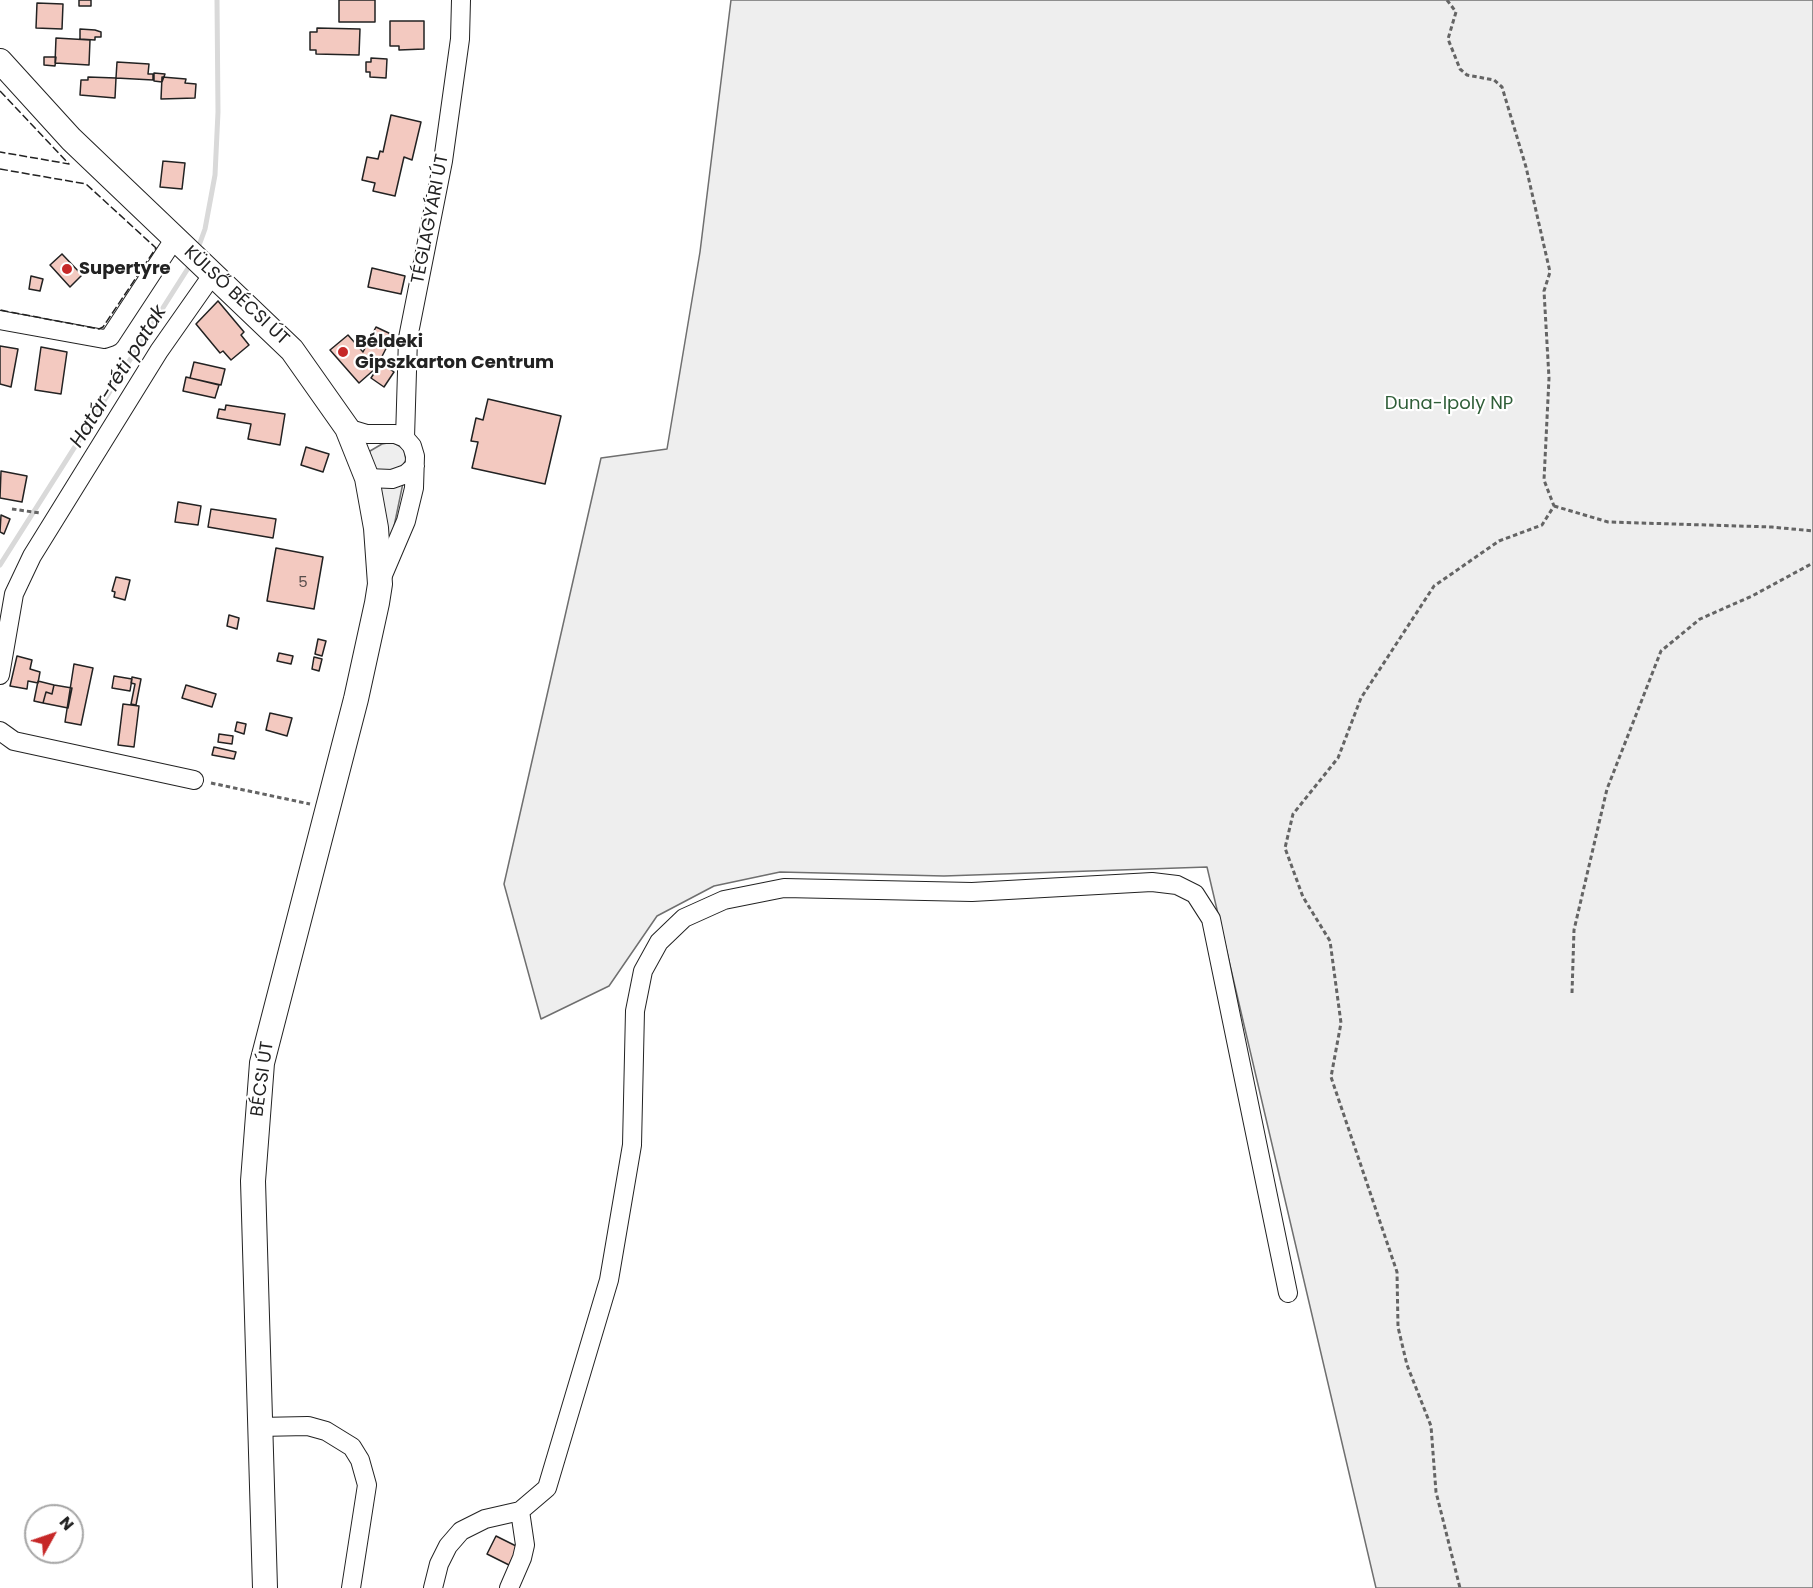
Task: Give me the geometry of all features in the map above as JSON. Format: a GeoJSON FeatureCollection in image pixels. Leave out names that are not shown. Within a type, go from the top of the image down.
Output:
{"type":"FeatureCollection","features":[{"type":"Feature","properties":{"kind":"main road","name":"KÜLSŐ BÉCSI ÚT"},"geometry":{"type":"LineString","coordinates":[[0,61],[71,139],[292,350],[357,437],[376,528],[380,584]]}},
{"type":"Feature","properties":{"kind":"main road","name":"BÉCSI ÚT"},"geometry":{"type":"LineString","coordinates":[[265,1588],[258,1427],[253,1181],[262,1063],[356,699],[380,584]]}},
{"type":"Feature","properties":{"kind":"street","name":"TÉGLAGYÁRI ÚT"},"geometry":{"type":"LineString","coordinates":[[405,438],[408,338],[443,161],[460,39],[461,0]]}},
{"type":"Feature","properties":{"kind":"street"},"geometry":{"type":"LineString","coordinates":[[0,320],[104,339],[110,337],[175,238]]}},
{"type":"Feature","properties":{"kind":"street"},"geometry":{"type":"LineString","coordinates":[[0,675],[14,594],[32,556],[159,351],[213,274]]}},
{"type":"Feature","properties":{"kind":"street"},"geometry":{"type":"LineString","coordinates":[[357,437],[394,434],[405,438],[412,446],[415,466],[414,488],[395,553],[380,584]]}},
{"type":"Feature","properties":{"kind":"street"},"geometry":{"type":"LineString","coordinates":[[367,478],[392,479],[406,474],[415,466]]}},
{"type":"Feature","properties":{"kind":"street"},"geometry":{"type":"LineString","coordinates":[[0,731],[14,741],[194,780]]}},
{"type":"Feature","properties":{"kind":"street"},"geometry":{"type":"LineString","coordinates":[[433,1588],[439,1564],[448,1546],[461,1531],[485,1519],[520,1511],[547,1488],[609,1280],[632,1146],[635,1011],[643,970],[659,942],[684,918],[724,900],[784,888],[972,892],[1152,882],[1177,885],[1195,894],[1211,920],[1288,1293]]}},
{"type":"Feature","properties":{"kind":"street"},"geometry":{"type":"LineString","coordinates":[[258,1427],[308,1426],[326,1431],[346,1442],[360,1460],[367,1485],[351,1588]]}},
{"type":"Feature","properties":{"kind":"street"},"geometry":{"type":"LineString","coordinates":[[509,1588],[525,1545],[520,1511]]}},
{"type":"Feature","properties":{"kind":"path"},"geometry":{"type":"LineString","coordinates":[[1447,0],[1456,12],[1448,39],[1460,69],[1467,75],[1494,80],[1502,87],[1526,167],[1550,272],[1544,291],[1549,378],[1544,480],[1554,506]]}},
{"type":"Feature","properties":{"kind":"path"},"geometry":{"type":"LineString","coordinates":[[1554,506],[1608,522],[1772,527],[1813,531]]}},
{"type":"Feature","properties":{"kind":"path"},"geometry":{"type":"LineString","coordinates":[[1460,1588],[1436,1492],[1431,1426],[1407,1365],[1398,1327],[1397,1272],[1331,1077],[1341,1023],[1330,941],[1303,897],[1285,848],[1293,814],[1338,758],[1361,698],[1434,586],[1499,541],[1542,525],[1554,506]]}},
{"type":"Feature","properties":{"kind":"path"},"geometry":{"type":"LineString","coordinates":[[12,509],[44,513]]}},
{"type":"Feature","properties":{"kind":"path"},"geometry":{"type":"LineString","coordinates":[[1572,993],[1574,930],[1607,789],[1661,651],[1700,619],[1752,596],[1813,563]]}},
{"type":"Feature","properties":{"kind":"path"},"geometry":{"type":"LineString","coordinates":[[194,780],[327,808]]}},
{"type":"Feature","properties":{"kind":"green space","name":"Duna-Ipoly NP"},"geometry":{"type":"Polygon","coordinates":[[[731,0],[1813,0],[1813,1588],[1376,1588],[1207,867],[944,876],[780,872],[714,886],[657,916],[609,986],[541,1019],[504,884],[601,458],[667,449],[700,252],[731,0]]]}},
{"type":"Feature","properties":{"kind":"green space"},"geometry":{"type":"Polygon","coordinates":[[[393,442],[404,449],[406,460],[403,465],[395,470],[380,472],[373,468],[369,457],[370,451],[382,444],[393,442]]]}},
{"type":"Feature","properties":{"kind":"green space"},"geometry":{"type":"Polygon","coordinates":[[[403,483],[392,536],[389,538],[379,486],[403,483]]]}},
{"type":"Feature","properties":{"kind":"building"},"geometry":{"type":"Polygon","coordinates":[[[79,0],[91,0],[91,6],[79,6],[79,0]]]}},
{"type":"Feature","properties":{"kind":"building"},"geometry":{"type":"Polygon","coordinates":[[[339,0],[375,0],[375,22],[339,22],[339,0]]]}},
{"type":"Feature","properties":{"kind":"building"},"geometry":{"type":"Polygon","coordinates":[[[37,3],[63,4],[62,29],[36,28],[37,3]]]}},
{"type":"Feature","properties":{"kind":"building"},"geometry":{"type":"Polygon","coordinates":[[[390,21],[424,21],[424,49],[399,50],[399,46],[390,46],[390,21]]]}},
{"type":"Feature","properties":{"kind":"building"},"geometry":{"type":"Polygon","coordinates":[[[317,28],[360,29],[359,55],[316,54],[316,50],[310,50],[310,32],[317,32],[317,28]]]}},
{"type":"Feature","properties":{"kind":"building"},"geometry":{"type":"Polygon","coordinates":[[[80,29],[101,32],[101,37],[95,37],[95,40],[80,39],[80,29]]]}},
{"type":"Feature","properties":{"kind":"building"},"geometry":{"type":"Polygon","coordinates":[[[56,38],[90,40],[89,65],[55,63],[56,38]]]}},
{"type":"Feature","properties":{"kind":"building"},"geometry":{"type":"Polygon","coordinates":[[[44,57],[56,57],[55,66],[44,65],[44,57]]]}},
{"type":"Feature","properties":{"kind":"building"},"geometry":{"type":"Polygon","coordinates":[[[371,58],[387,59],[386,78],[370,77],[370,72],[366,72],[366,62],[371,62],[371,58]]]}},
{"type":"Feature","properties":{"kind":"building"},"geometry":{"type":"Polygon","coordinates":[[[117,62],[149,64],[148,74],[153,74],[153,80],[116,78],[117,62]]]}},
{"type":"Feature","properties":{"kind":"building"},"geometry":{"type":"Polygon","coordinates":[[[154,73],[165,74],[162,82],[154,81],[154,73]]]}},
{"type":"Feature","properties":{"kind":"building"},"geometry":{"type":"Polygon","coordinates":[[[88,77],[116,78],[115,98],[80,95],[81,80],[88,80],[88,77]]]}},
{"type":"Feature","properties":{"kind":"building"},"geometry":{"type":"Polygon","coordinates":[[[162,77],[186,79],[185,83],[196,84],[195,98],[161,99],[162,77]]]}},
{"type":"Feature","properties":{"kind":"building"},"geometry":{"type":"Polygon","coordinates":[[[391,115],[421,122],[412,160],[404,157],[395,196],[373,191],[375,183],[362,180],[367,157],[378,159],[380,151],[383,152],[391,115]]]}},
{"type":"Feature","properties":{"kind":"building"},"geometry":{"type":"Polygon","coordinates":[[[163,161],[185,163],[182,189],[160,187],[163,161]]]}},
{"type":"Feature","properties":{"kind":"building"},"geometry":{"type":"Polygon","coordinates":[[[62,254],[82,275],[70,287],[50,265],[62,254]]]}},
{"type":"Feature","properties":{"kind":"building"},"geometry":{"type":"Polygon","coordinates":[[[372,268],[405,276],[401,294],[368,287],[372,268]]]}},
{"type":"Feature","properties":{"kind":"building"},"geometry":{"type":"Polygon","coordinates":[[[31,276],[43,279],[40,291],[29,289],[31,276]]]}},
{"type":"Feature","properties":{"kind":"building"},"geometry":{"type":"Polygon","coordinates":[[[218,301],[244,332],[241,335],[249,345],[231,360],[223,351],[220,353],[196,324],[218,301]]]}},
{"type":"Feature","properties":{"kind":"building"},"geometry":{"type":"Polygon","coordinates":[[[376,327],[393,335],[376,368],[359,383],[330,350],[348,335],[363,352],[376,327]]]}},
{"type":"Feature","properties":{"kind":"building"},"geometry":{"type":"Polygon","coordinates":[[[0,346],[18,349],[11,387],[0,384],[0,346]]]}},
{"type":"Feature","properties":{"kind":"building"},"geometry":{"type":"Polygon","coordinates":[[[41,347],[67,352],[61,394],[35,390],[41,347]]]}},
{"type":"Feature","properties":{"kind":"building"},"geometry":{"type":"Polygon","coordinates":[[[194,362],[225,369],[221,385],[190,378],[194,362]]]}},
{"type":"Feature","properties":{"kind":"building"},"geometry":{"type":"Polygon","coordinates":[[[381,363],[394,372],[384,387],[371,378],[381,363]]]}},
{"type":"Feature","properties":{"kind":"building"},"geometry":{"type":"Polygon","coordinates":[[[186,377],[219,385],[215,398],[183,391],[186,377]]]}},
{"type":"Feature","properties":{"kind":"building"},"geometry":{"type":"Polygon","coordinates":[[[488,399],[561,416],[545,484],[472,468],[478,442],[471,441],[476,418],[483,420],[488,399]]]}},
{"type":"Feature","properties":{"kind":"building"},"geometry":{"type":"Polygon","coordinates":[[[226,405],[285,414],[280,445],[248,439],[251,424],[217,418],[219,409],[225,410],[226,405]]]}},
{"type":"Feature","properties":{"kind":"building"},"geometry":{"type":"Polygon","coordinates":[[[306,447],[329,454],[323,472],[301,465],[306,447]]]}},
{"type":"Feature","properties":{"kind":"building"},"geometry":{"type":"Polygon","coordinates":[[[1,471],[27,476],[22,502],[0,498],[1,471]]]}},
{"type":"Feature","properties":{"kind":"building"},"geometry":{"type":"Polygon","coordinates":[[[178,502],[201,506],[198,525],[175,522],[178,502]]]}},
{"type":"Feature","properties":{"kind":"building"},"geometry":{"type":"Polygon","coordinates":[[[211,509],[276,519],[273,538],[208,527],[211,509]]]}},
{"type":"Feature","properties":{"kind":"building"},"geometry":{"type":"Polygon","coordinates":[[[1,515],[10,519],[4,534],[0,532],[1,515]]]}},
{"type":"Feature","properties":{"kind":"building"},"geometry":{"type":"Polygon","coordinates":[[[276,548],[323,557],[314,609],[267,601],[276,548]]]}},
{"type":"Feature","properties":{"kind":"building"},"geometry":{"type":"Polygon","coordinates":[[[116,577],[130,580],[125,600],[114,597],[115,592],[112,591],[116,577]]]}},
{"type":"Feature","properties":{"kind":"building"},"geometry":{"type":"Polygon","coordinates":[[[229,615],[239,618],[237,629],[227,626],[229,615]]]}},
{"type":"Feature","properties":{"kind":"building"},"geometry":{"type":"Polygon","coordinates":[[[318,639],[326,641],[322,656],[315,654],[318,639]]]}},
{"type":"Feature","properties":{"kind":"building"},"geometry":{"type":"Polygon","coordinates":[[[279,653],[293,656],[291,664],[277,661],[279,653]]]}},
{"type":"Feature","properties":{"kind":"building"},"geometry":{"type":"Polygon","coordinates":[[[17,656],[32,660],[30,669],[40,672],[38,683],[28,681],[27,689],[10,686],[17,656]]]}},
{"type":"Feature","properties":{"kind":"building"},"geometry":{"type":"Polygon","coordinates":[[[314,657],[322,659],[319,671],[312,669],[314,657]]]}},
{"type":"Feature","properties":{"kind":"building"},"geometry":{"type":"Polygon","coordinates":[[[74,664],[93,668],[81,725],[65,722],[74,664]]]}},
{"type":"Feature","properties":{"kind":"building"},"geometry":{"type":"Polygon","coordinates":[[[114,676],[132,679],[130,691],[112,688],[114,676]]]}},
{"type":"Feature","properties":{"kind":"building"},"geometry":{"type":"Polygon","coordinates":[[[132,677],[141,679],[136,705],[131,704],[135,684],[131,683],[132,677]]]}},
{"type":"Feature","properties":{"kind":"building"},"geometry":{"type":"Polygon","coordinates":[[[38,681],[54,685],[52,694],[46,692],[43,703],[34,701],[38,681]]]}},
{"type":"Feature","properties":{"kind":"building"},"geometry":{"type":"Polygon","coordinates":[[[54,685],[72,688],[68,708],[43,703],[46,692],[52,694],[54,685]]]}},
{"type":"Feature","properties":{"kind":"building"},"geometry":{"type":"Polygon","coordinates":[[[186,685],[216,694],[212,707],[182,698],[186,685]]]}},
{"type":"Feature","properties":{"kind":"building"},"geometry":{"type":"Polygon","coordinates":[[[123,704],[139,706],[134,747],[118,745],[123,704]]]}},
{"type":"Feature","properties":{"kind":"building"},"geometry":{"type":"Polygon","coordinates":[[[270,713],[292,718],[287,736],[266,730],[270,713]]]}},
{"type":"Feature","properties":{"kind":"building"},"geometry":{"type":"Polygon","coordinates":[[[237,722],[246,724],[244,734],[235,731],[237,722]]]}},
{"type":"Feature","properties":{"kind":"building"},"geometry":{"type":"Polygon","coordinates":[[[219,734],[233,736],[232,744],[218,742],[219,734]]]}},
{"type":"Feature","properties":{"kind":"building"},"geometry":{"type":"Polygon","coordinates":[[[214,747],[236,752],[234,759],[212,755],[214,747]]]}},
{"type":"Feature","properties":{"kind":"building"},"geometry":{"type":"Polygon","coordinates":[[[496,1536],[518,1547],[509,1565],[487,1554],[496,1536]]]}},
{"type":"Feature","properties":{"kind":"waterway","name":"Határ-réti patak"},"geometry":{"type":"LineString","coordinates":[[197,251],[205,229],[215,175],[218,112],[217,0]]}},
{"type":"Feature","properties":{"kind":"waterway","name":"Határ-réti patak"},"geometry":{"type":"LineString","coordinates":[[0,565],[192,262]]}},
{"type":"Feature","properties":{"kind":"fence"},"geometry":{"type":"LineString","coordinates":[[0,91],[69,164],[0,152]]}},
{"type":"Feature","properties":{"kind":"fence"},"geometry":{"type":"LineString","coordinates":[[0,169],[86,184],[156,248],[103,327],[99,329],[0,310]]}},
{"type":"Feature","properties":{"kind":"place","name":"Supertyre"},"geometry":{"type":"Point","coordinates":[67,269]}},
{"type":"Feature","properties":{"kind":"place","name":"Béldeki Gipszkarton Centrum"},"geometry":{"type":"Point","coordinates":[343,352]}}]}
